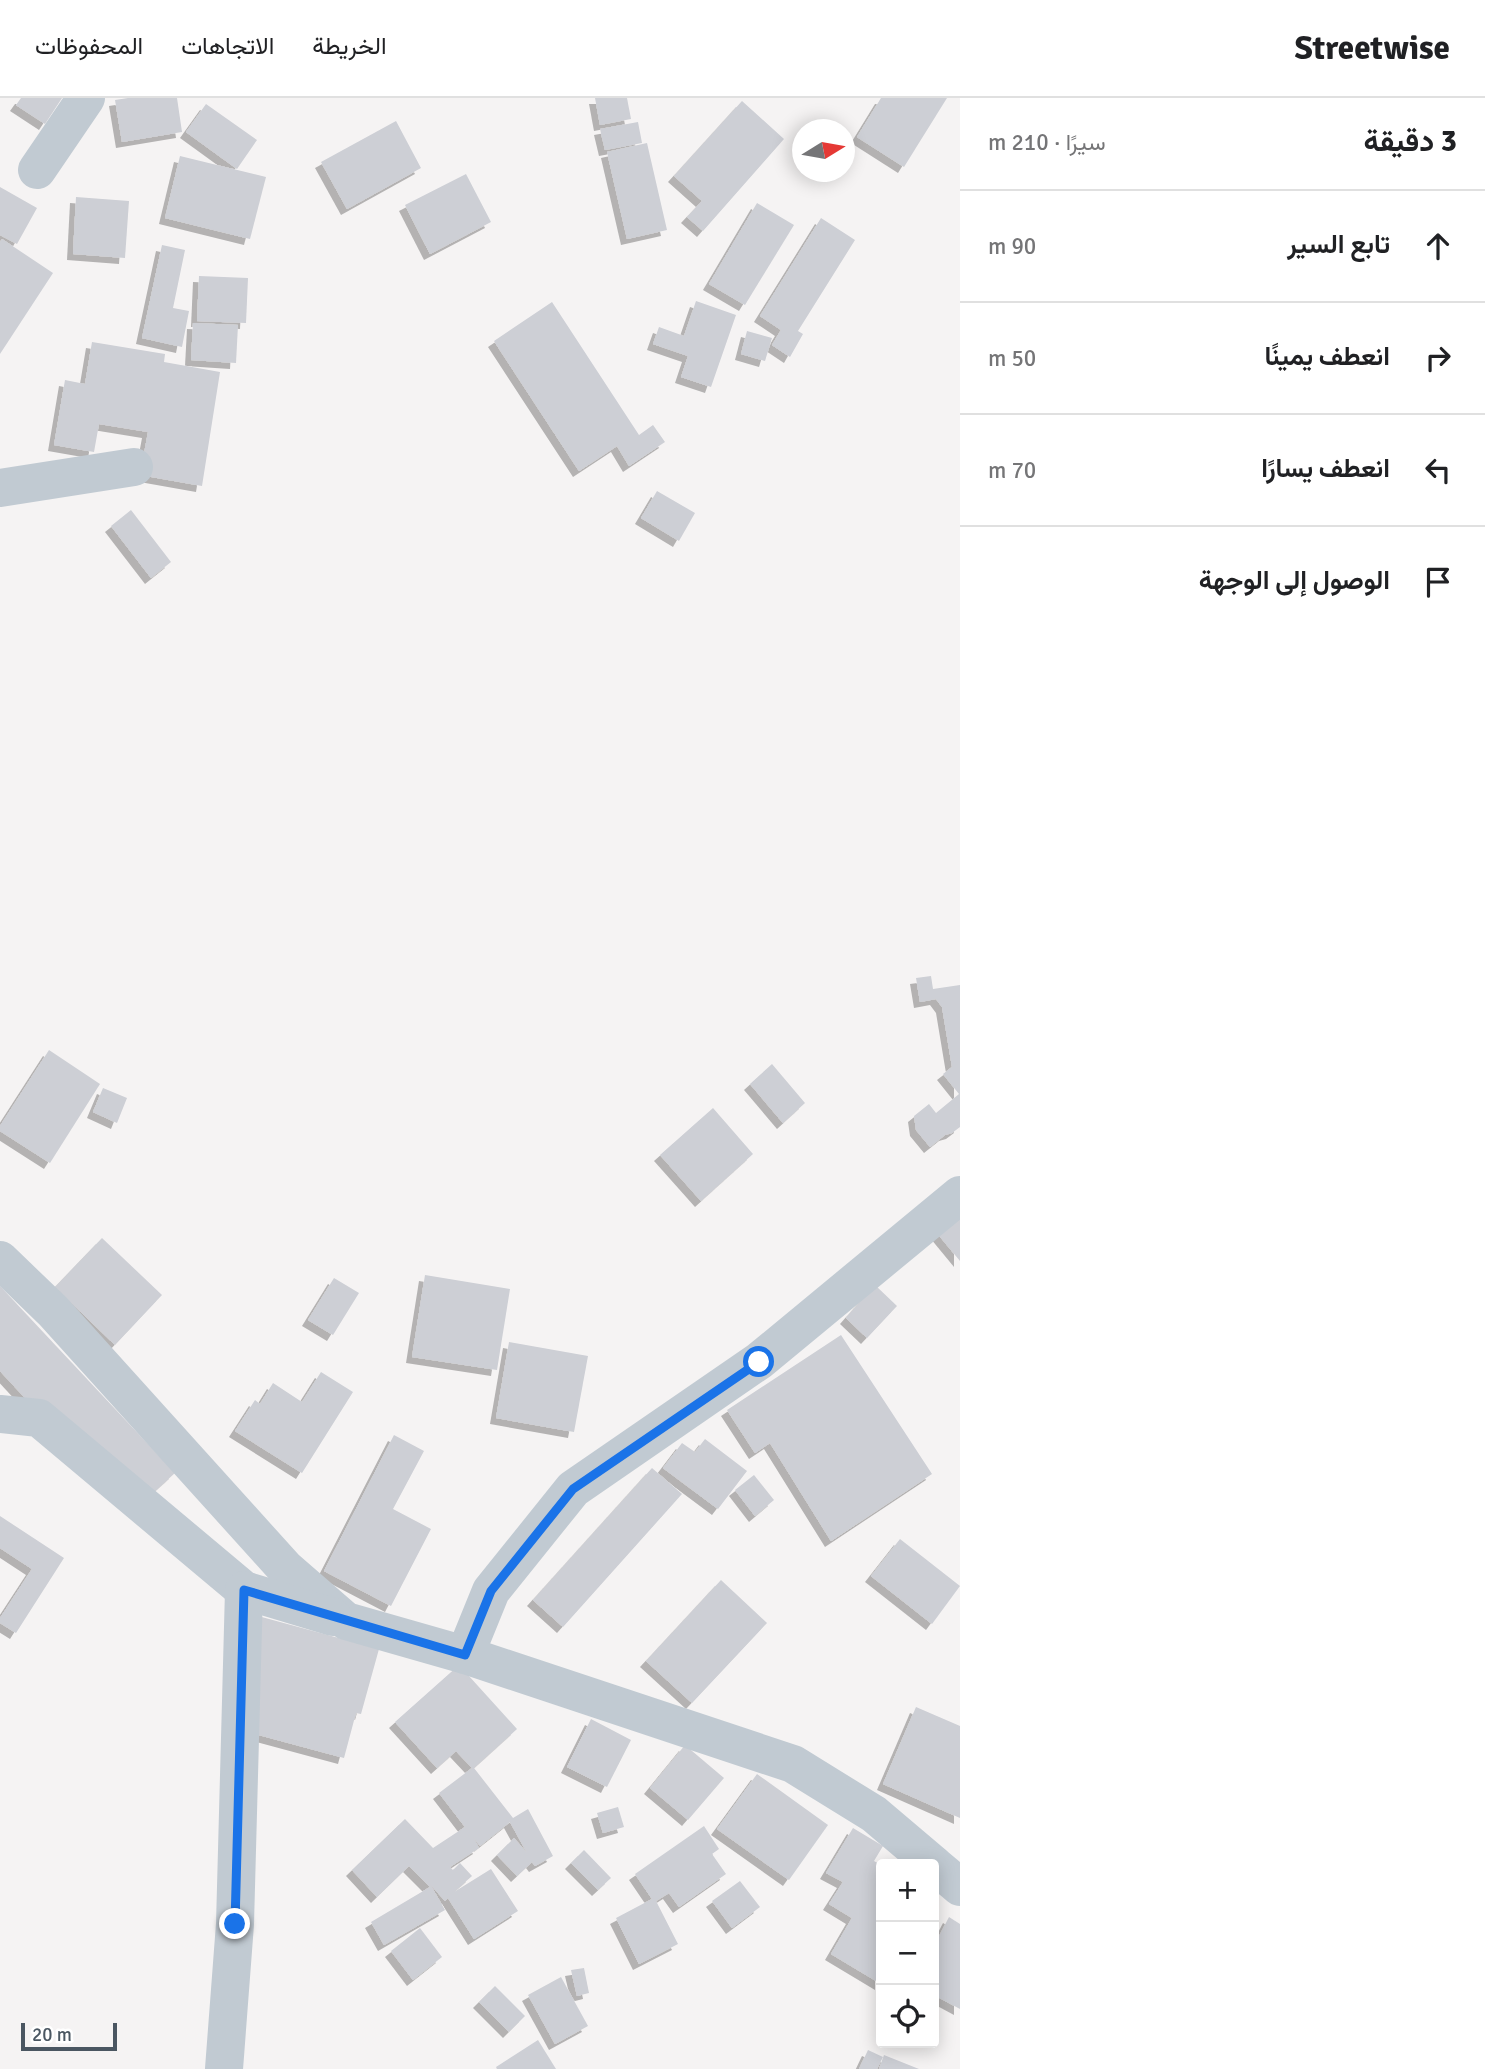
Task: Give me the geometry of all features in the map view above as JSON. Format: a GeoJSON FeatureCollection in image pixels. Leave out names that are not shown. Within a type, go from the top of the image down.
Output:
{"type":"FeatureCollection","features":[{"type":"Feature","properties":{"kind":"street"},"geometry":{"type":"LineString","coordinates":[[37,170],[86,98]]}},
{"type":"Feature","properties":{"kind":"street"},"geometry":{"type":"LineString","coordinates":[[0,488],[134,467]]}},
{"type":"Feature","properties":{"kind":"street"},"geometry":{"type":"LineString","coordinates":[[465,1655],[491,1591],[573,1489],[759,1362],[960,1195]]}},
{"type":"Feature","properties":{"kind":"street"},"geometry":{"type":"LineString","coordinates":[[0,1260],[54,1311],[285,1568],[346,1621]]}},
{"type":"Feature","properties":{"kind":"street"},"geometry":{"type":"LineString","coordinates":[[0,1414],[39,1418],[244,1590],[465,1655],[793,1764],[874,1814],[926,1859]]}},
{"type":"Feature","properties":{"kind":"street"},"geometry":{"type":"LineString","coordinates":[[224,2069],[235,1924],[244,1590]]}},
{"type":"Feature","properties":{"kind":"street"},"geometry":{"type":"LineString","coordinates":[[939,1870],[960,1887]]}},
{"type":"Feature","properties":{"kind":"building"},"geometry":{"type":"Polygon","coordinates":[[[21,98],[62,98],[45,124],[16,105],[21,98]]]}},
{"type":"Feature","properties":{"kind":"building"},"geometry":{"type":"Polygon","coordinates":[[[177,98],[182,132],[122,142],[115,100],[177,98]]]}},
{"type":"Feature","properties":{"kind":"building"},"geometry":{"type":"Polygon","coordinates":[[[595,98],[627,98],[631,119],[600,125],[595,98]]]}},
{"type":"Feature","properties":{"kind":"building"},"geometry":{"type":"Polygon","coordinates":[[[881,98],[947,98],[904,167],[857,137],[881,98]]]}},
{"type":"Feature","properties":{"kind":"building"},"geometry":{"type":"Polygon","coordinates":[[[742,101],[784,139],[703,231],[687,217],[702,201],[674,176],[742,101]]]}},
{"type":"Feature","properties":{"kind":"building"},"geometry":{"type":"Polygon","coordinates":[[[206,104],[257,140],[237,169],[186,132],[206,104]]]}},
{"type":"Feature","properties":{"kind":"building"},"geometry":{"type":"Polygon","coordinates":[[[396,121],[421,168],[347,209],[321,162],[396,121]]]}},
{"type":"Feature","properties":{"kind":"building"},"geometry":{"type":"Polygon","coordinates":[[[638,122],[642,143],[605,150],[600,129],[638,122]]]}},
{"type":"Feature","properties":{"kind":"building"},"geometry":{"type":"Polygon","coordinates":[[[647,143],[667,230],[627,239],[607,152],[647,143]]]}},
{"type":"Feature","properties":{"kind":"building"},"geometry":{"type":"Polygon","coordinates":[[[180,156],[266,177],[250,239],[165,218],[180,156]]]}},
{"type":"Feature","properties":{"kind":"building"},"geometry":{"type":"Polygon","coordinates":[[[466,174],[491,222],[430,254],[405,205],[466,174]]]}},
{"type":"Feature","properties":{"kind":"building"},"geometry":{"type":"Polygon","coordinates":[[[0,187],[37,208],[17,244],[0,235],[0,187]]]}},
{"type":"Feature","properties":{"kind":"building"},"geometry":{"type":"Polygon","coordinates":[[[76,197],[129,201],[125,258],[73,254],[76,197]]]}},
{"type":"Feature","properties":{"kind":"building"},"geometry":{"type":"Polygon","coordinates":[[[757,203],[794,225],[745,305],[709,284],[757,203]]]}},
{"type":"Feature","properties":{"kind":"building"},"geometry":{"type":"Polygon","coordinates":[[[821,218],[855,240],[798,331],[803,334],[790,357],[772,345],[781,330],[760,316],[821,218]]]}},
{"type":"Feature","properties":{"kind":"building"},"geometry":{"type":"Polygon","coordinates":[[[2,239],[53,273],[0,354],[0,242],[2,239]]]}},
{"type":"Feature","properties":{"kind":"building"},"geometry":{"type":"Polygon","coordinates":[[[162,245],[185,250],[173,308],[189,311],[182,347],[142,338],[162,245]]]}},
{"type":"Feature","properties":{"kind":"building"},"geometry":{"type":"Polygon","coordinates":[[[199,276],[248,278],[246,323],[197,321],[199,276]]]}},
{"type":"Feature","properties":{"kind":"building"},"geometry":{"type":"Polygon","coordinates":[[[696,301],[736,315],[711,387],[681,377],[688,356],[653,344],[659,327],[684,336],[696,301]]]}},
{"type":"Feature","properties":{"kind":"building"},"geometry":{"type":"Polygon","coordinates":[[[552,302],[639,435],[653,425],[665,442],[629,466],[617,446],[579,471],[494,341],[552,302]]]}},
{"type":"Feature","properties":{"kind":"building"},"geometry":{"type":"Polygon","coordinates":[[[193,323],[238,325],[236,363],[191,360],[193,323]]]}},
{"type":"Feature","properties":{"kind":"building"},"geometry":{"type":"Polygon","coordinates":[[[747,331],[772,338],[765,361],[741,354],[747,331]]]}},
{"type":"Feature","properties":{"kind":"building"},"geometry":{"type":"Polygon","coordinates":[[[92,342],[165,354],[164,362],[220,372],[202,486],[140,475],[148,432],[99,424],[94,452],[54,445],[65,380],[85,384],[92,342]]]}},
{"type":"Feature","properties":{"kind":"building"},"geometry":{"type":"Polygon","coordinates":[[[657,491],[695,513],[679,541],[641,518],[657,491]]]}},
{"type":"Feature","properties":{"kind":"building"},"geometry":{"type":"Polygon","coordinates":[[[131,510],[171,562],[151,578],[111,526],[131,510]]]}},
{"type":"Feature","properties":{"kind":"building"},"geometry":{"type":"Polygon","coordinates":[[[931,976],[933,989],[960,985],[960,1127],[930,1147],[916,1130],[914,1116],[929,1104],[936,1113],[959,1094],[943,1074],[952,1067],[942,1007],[936,999],[920,1002],[916,978],[931,976]]]}},
{"type":"Feature","properties":{"kind":"building"},"geometry":{"type":"Polygon","coordinates":[[[49,1050],[100,1084],[50,1163],[0,1131],[0,1126],[49,1050]]]}},
{"type":"Feature","properties":{"kind":"building"},"geometry":{"type":"Polygon","coordinates":[[[772,1064],[805,1103],[783,1123],[750,1084],[772,1064]]]}},
{"type":"Feature","properties":{"kind":"building"},"geometry":{"type":"Polygon","coordinates":[[[103,1088],[127,1098],[117,1123],[93,1112],[103,1088]]]}},
{"type":"Feature","properties":{"kind":"building"},"geometry":{"type":"Polygon","coordinates":[[[713,1108],[753,1154],[701,1201],[660,1155],[713,1108]]]}},
{"type":"Feature","properties":{"kind":"building"},"geometry":{"type":"Polygon","coordinates":[[[960,1204],[960,1261],[932,1227],[960,1204]]]}},
{"type":"Feature","properties":{"kind":"building"},"geometry":{"type":"Polygon","coordinates":[[[102,1238],[162,1295],[115,1345],[55,1287],[102,1238]]]}},
{"type":"Feature","properties":{"kind":"building"},"geometry":{"type":"Polygon","coordinates":[[[425,1275],[510,1289],[497,1370],[412,1357],[425,1275]]]}},
{"type":"Feature","properties":{"kind":"building"},"geometry":{"type":"Polygon","coordinates":[[[334,1278],[359,1293],[333,1335],[308,1320],[334,1278]]]}},
{"type":"Feature","properties":{"kind":"building"},"geometry":{"type":"Polygon","coordinates":[[[875,1285],[897,1306],[867,1338],[846,1318],[875,1285]]]}},
{"type":"Feature","properties":{"kind":"building"},"geometry":{"type":"Polygon","coordinates":[[[0,1286],[175,1473],[142,1503],[51,1426],[0,1371],[0,1286]]]}},
{"type":"Feature","properties":{"kind":"building"},"geometry":{"type":"Polygon","coordinates":[[[841,1335],[932,1474],[831,1541],[770,1443],[755,1453],[727,1410],[841,1335]]]}},
{"type":"Feature","properties":{"kind":"building"},"geometry":{"type":"Polygon","coordinates":[[[509,1342],[588,1356],[574,1432],[496,1418],[509,1342]]]}},
{"type":"Feature","properties":{"kind":"building"},"geometry":{"type":"Polygon","coordinates":[[[321,1372],[353,1392],[302,1473],[235,1431],[255,1400],[260,1404],[273,1383],[302,1402],[321,1372]]]}},
{"type":"Feature","properties":{"kind":"building"},"geometry":{"type":"Polygon","coordinates":[[[394,1435],[424,1451],[393,1509],[431,1529],[391,1606],[324,1571],[394,1435]]]}},
{"type":"Feature","properties":{"kind":"building"},"geometry":{"type":"Polygon","coordinates":[[[705,1439],[747,1471],[718,1509],[663,1468],[682,1443],[695,1452],[705,1439]]]}},
{"type":"Feature","properties":{"kind":"building"},"geometry":{"type":"Polygon","coordinates":[[[652,1468],[682,1494],[563,1627],[533,1600],[652,1468]]]}},
{"type":"Feature","properties":{"kind":"building"},"geometry":{"type":"Polygon","coordinates":[[[754,1475],[774,1500],[755,1516],[735,1490],[754,1475]]]}},
{"type":"Feature","properties":{"kind":"building"},"geometry":{"type":"Polygon","coordinates":[[[0,1516],[64,1558],[16,1633],[0,1623],[0,1618],[32,1569],[0,1548],[0,1516]]]}},
{"type":"Feature","properties":{"kind":"building"},"geometry":{"type":"Polygon","coordinates":[[[900,1539],[960,1586],[932,1624],[871,1576],[900,1539]]]}},
{"type":"Feature","properties":{"kind":"building"},"geometry":{"type":"Polygon","coordinates":[[[721,1580],[767,1623],[692,1703],[646,1661],[721,1580]]]}},
{"type":"Feature","properties":{"kind":"building"},"geometry":{"type":"Polygon","coordinates":[[[258,1616],[379,1649],[361,1714],[356,1713],[344,1758],[229,1727],[258,1616]]]}},
{"type":"Feature","properties":{"kind":"building"},"geometry":{"type":"Polygon","coordinates":[[[459,1665],[517,1729],[474,1768],[513,1818],[528,1809],[553,1856],[535,1866],[532,1862],[517,1876],[497,1855],[514,1838],[527,1853],[510,1822],[480,1846],[473,1837],[479,1848],[450,1867],[453,1870],[460,1863],[472,1876],[454,1892],[491,1869],[518,1911],[474,1939],[448,1898],[445,1901],[430,1884],[445,1910],[384,1945],[371,1922],[430,1887],[409,1866],[377,1897],[352,1870],[405,1819],[433,1848],[465,1827],[439,1793],[472,1768],[456,1751],[437,1768],[395,1722],[459,1665]]]}},
{"type":"Feature","properties":{"kind":"building"},"geometry":{"type":"Polygon","coordinates":[[[916,1707],[960,1726],[960,1818],[883,1784],[916,1707]]]}},
{"type":"Feature","properties":{"kind":"building"},"geometry":{"type":"Polygon","coordinates":[[[591,1719],[631,1740],[607,1787],[567,1767],[591,1719]]]}},
{"type":"Feature","properties":{"kind":"building"},"geometry":{"type":"Polygon","coordinates":[[[685,1745],[724,1778],[688,1820],[650,1788],[685,1745]]]}},
{"type":"Feature","properties":{"kind":"building"},"geometry":{"type":"Polygon","coordinates":[[[757,1774],[828,1825],[789,1880],[717,1829],[757,1774]]]}},
{"type":"Feature","properties":{"kind":"building"},"geometry":{"type":"Polygon","coordinates":[[[618,1807],[624,1827],[603,1833],[597,1813],[618,1807]]]}},
{"type":"Feature","properties":{"kind":"building"},"geometry":{"type":"Polygon","coordinates":[[[704,1826],[719,1849],[712,1854],[726,1874],[679,1907],[669,1893],[656,1901],[678,1944],[639,1964],[616,1918],[652,1899],[635,1874],[704,1826]]]}},
{"type":"Feature","properties":{"kind":"building"},"geometry":{"type":"Polygon","coordinates":[[[853,1828],[883,1846],[874,1861],[876,1981],[831,1954],[852,1918],[829,1904],[843,1882],[826,1873],[853,1828]]]}},
{"type":"Feature","properties":{"kind":"building"},"geometry":{"type":"Polygon","coordinates":[[[584,1850],[611,1878],[598,1890],[571,1863],[584,1850]]]}},
{"type":"Feature","properties":{"kind":"building"},"geometry":{"type":"Polygon","coordinates":[[[740,1881],[760,1907],[732,1928],[712,1901],[740,1881]]]}},
{"type":"Feature","properties":{"kind":"building"},"geometry":{"type":"Polygon","coordinates":[[[949,1917],[960,1924],[960,2009],[939,1998],[939,1936],[949,1917]]]}},
{"type":"Feature","properties":{"kind":"building"},"geometry":{"type":"Polygon","coordinates":[[[420,1928],[442,1957],[413,1980],[391,1951],[420,1928]]]}},
{"type":"Feature","properties":{"kind":"building"},"geometry":{"type":"Polygon","coordinates":[[[584,1968],[589,1993],[577,1996],[571,1970],[584,1968]]]}},
{"type":"Feature","properties":{"kind":"building"},"geometry":{"type":"Polygon","coordinates":[[[561,1977],[588,2026],[555,2044],[528,1995],[561,1977]]]}},
{"type":"Feature","properties":{"kind":"building"},"geometry":{"type":"Polygon","coordinates":[[[495,1986],[525,2016],[509,2032],[479,2002],[495,1986]]]}},
{"type":"Feature","properties":{"kind":"building"},"geometry":{"type":"Polygon","coordinates":[[[538,2040],[556,2069],[497,2069],[496,2067],[538,2040]]]}},
{"type":"Feature","properties":{"kind":"building"},"geometry":{"type":"Polygon","coordinates":[[[868,2050],[883,2057],[877,2069],[859,2069],[868,2050]]]}},
{"type":"Feature","properties":{"kind":"building"},"geometry":{"type":"Polygon","coordinates":[[[884,2055],[919,2069],[879,2069],[884,2055]]]}},
{"type":"Feature","properties":{"kind":"route"},"geometry":{"type":"LineString","coordinates":[[235,1924],[244,1590],[465,1655],[491,1591],[573,1489],[759,1362]]}}]}
